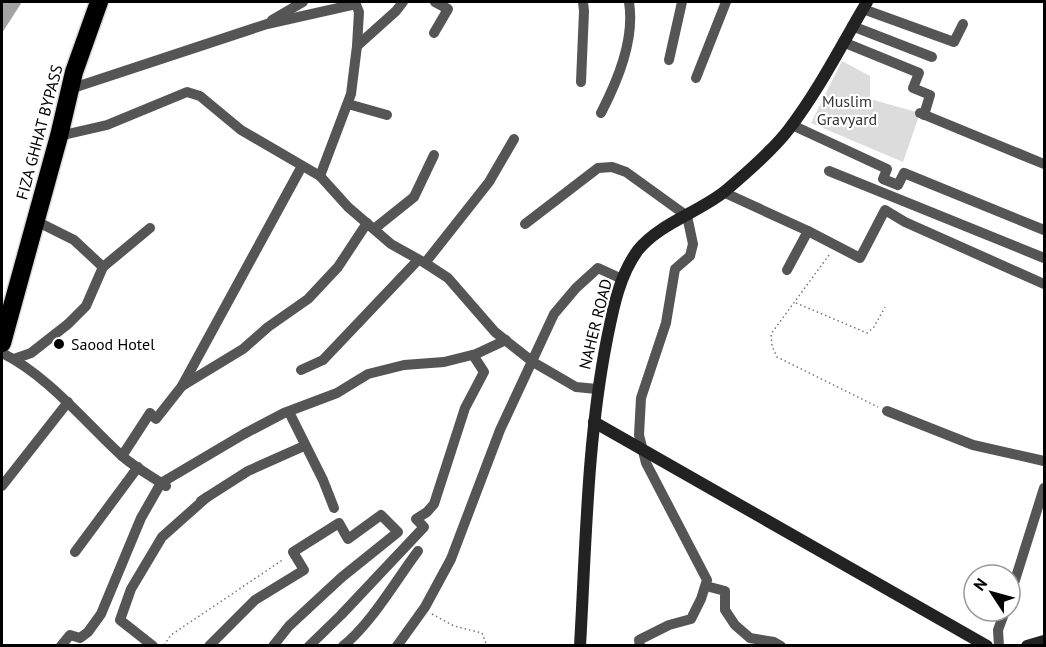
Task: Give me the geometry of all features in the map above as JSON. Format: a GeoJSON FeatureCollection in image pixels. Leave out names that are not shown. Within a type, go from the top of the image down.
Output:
{"type":"FeatureCollection","features":[{"type":"Feature","properties":{"kind":"highway","name":"FIZA GHHAT BYPASS"},"geometry":{"type":"LineString","coordinates":[[2,343],[70,89],[99,2]]}},
{"type":"Feature","properties":{"kind":"main road","name":"NAHER ROAD"},"geometry":{"type":"LineString","coordinates":[[580,645],[597,389],[614,303],[622,279],[638,250],[659,230],[687,216],[723,192],[766,153],[792,125],[865,5]]}},
{"type":"Feature","properties":{"kind":"main road"},"geometry":{"type":"LineString","coordinates":[[594,422],[987,645]]}},
{"type":"Feature","properties":{"kind":"main road"},"geometry":{"type":"LineString","coordinates":[[1027,645],[1044,641]]}},
{"type":"Feature","properties":{"kind":"street"},"geometry":{"type":"LineString","coordinates":[[263,25],[303,2]]}},
{"type":"Feature","properties":{"kind":"street"},"geometry":{"type":"LineString","coordinates":[[357,46],[403,2]]}},
{"type":"Feature","properties":{"kind":"street"},"geometry":{"type":"LineString","coordinates":[[434,33],[448,9],[435,2]]}},
{"type":"Feature","properties":{"kind":"street"},"geometry":{"type":"LineString","coordinates":[[580,82],[583,2]]}},
{"type":"Feature","properties":{"kind":"street"},"geometry":{"type":"LineString","coordinates":[[602,113],[618,80],[632,19],[629,2]]}},
{"type":"Feature","properties":{"kind":"street"},"geometry":{"type":"LineString","coordinates":[[669,60],[682,2]]}},
{"type":"Feature","properties":{"kind":"street"},"geometry":{"type":"LineString","coordinates":[[696,78],[726,2]]}},
{"type":"Feature","properties":{"kind":"street"},"geometry":{"type":"LineString","coordinates":[[70,89],[263,25],[356,3],[359,12],[357,46],[348,104],[320,176]]}},
{"type":"Feature","properties":{"kind":"street"},"geometry":{"type":"LineString","coordinates":[[865,5],[954,42],[963,24]]}},
{"type":"Feature","properties":{"kind":"street"},"geometry":{"type":"LineString","coordinates":[[852,27],[932,57]]}},
{"type":"Feature","properties":{"kind":"street"},"geometry":{"type":"LineString","coordinates":[[843,42],[919,73],[913,88],[930,95],[922,114],[1044,164]]}},
{"type":"Feature","properties":{"kind":"street"},"geometry":{"type":"LineString","coordinates":[[59,136],[107,125],[187,92],[200,96],[241,130],[320,176],[348,207],[391,244],[448,278],[495,332],[533,362],[576,387],[597,389]]}},
{"type":"Feature","properties":{"kind":"street"},"geometry":{"type":"LineString","coordinates":[[348,104],[387,115]]}},
{"type":"Feature","properties":{"kind":"street"},"geometry":{"type":"LineString","coordinates":[[792,125],[887,169],[883,179],[890,182],[898,185],[904,173],[1044,230]]}},
{"type":"Feature","properties":{"kind":"street"},"geometry":{"type":"LineString","coordinates":[[301,370],[323,360],[422,262],[489,182],[514,139]]}},
{"type":"Feature","properties":{"kind":"street"},"geometry":{"type":"LineString","coordinates":[[182,386],[243,349],[268,327],[308,299],[338,267],[370,226],[414,197],[434,154]]}},
{"type":"Feature","properties":{"kind":"street"},"geometry":{"type":"LineString","coordinates":[[122,456],[150,413],[156,419],[182,386],[302,166]]}},
{"type":"Feature","properties":{"kind":"street"},"geometry":{"type":"LineString","coordinates":[[525,225],[598,168],[605,167],[626,172],[687,216],[693,244],[690,256],[675,269],[666,323],[641,398],[639,435],[646,463],[707,580],[691,619],[669,625],[639,640],[640,645]]}},
{"type":"Feature","properties":{"kind":"street"},"geometry":{"type":"LineString","coordinates":[[829,171],[1044,258]]}},
{"type":"Feature","properties":{"kind":"street"},"geometry":{"type":"LineString","coordinates":[[723,192],[860,258],[885,210],[905,222],[1044,284]]}},
{"type":"Feature","properties":{"kind":"street"},"geometry":{"type":"LineString","coordinates":[[36,221],[74,240],[104,267]]}},
{"type":"Feature","properties":{"kind":"street"},"geometry":{"type":"LineString","coordinates":[[14,359],[31,354],[68,324],[86,306],[104,267],[150,228]]}},
{"type":"Feature","properties":{"kind":"street"},"geometry":{"type":"LineString","coordinates":[[787,270],[808,231]]}},
{"type":"Feature","properties":{"kind":"street"},"geometry":{"type":"LineString","coordinates":[[397,645],[423,610],[451,559],[500,430],[554,315],[576,288],[598,268],[622,279]]}},
{"type":"Feature","properties":{"kind":"street"},"geometry":{"type":"LineString","coordinates":[[61,645],[70,635],[80,638],[88,632],[101,614],[141,518],[164,485],[225,445],[288,412],[337,393],[368,374],[404,365],[444,362],[474,355],[506,340]]}},
{"type":"Feature","properties":{"kind":"street"},"geometry":{"type":"LineString","coordinates":[[2,353],[14,359],[68,402],[122,456],[164,485]]}},
{"type":"Feature","properties":{"kind":"street"},"geometry":{"type":"LineString","coordinates":[[309,645],[341,615],[424,527],[416,519],[434,504],[465,408],[484,372],[474,355]]}},
{"type":"Feature","properties":{"kind":"street"},"geometry":{"type":"LineString","coordinates":[[2,486],[68,402]]}},
{"type":"Feature","properties":{"kind":"street"},"geometry":{"type":"LineString","coordinates":[[887,411],[973,445],[1044,461]]}},
{"type":"Feature","properties":{"kind":"street"},"geometry":{"type":"LineString","coordinates":[[288,412],[316,467],[333,508]]}},
{"type":"Feature","properties":{"kind":"street"},"geometry":{"type":"LineString","coordinates":[[153,645],[120,620],[132,589],[162,537],[204,499],[248,471],[304,446]]}},
{"type":"Feature","properties":{"kind":"street"},"geometry":{"type":"LineString","coordinates":[[75,552],[138,467]]}},
{"type":"Feature","properties":{"kind":"street"},"geometry":{"type":"LineString","coordinates":[[1020,563],[1044,488]]}},
{"type":"Feature","properties":{"kind":"street"},"geometry":{"type":"LineString","coordinates":[[209,645],[255,600],[304,570],[293,552],[339,523],[348,539],[381,515],[398,532],[342,577],[289,626],[273,645]]}},
{"type":"Feature","properties":{"kind":"street"},"geometry":{"type":"LineString","coordinates":[[343,645],[351,639],[372,613],[418,551]]}},
{"type":"Feature","properties":{"kind":"street"},"geometry":{"type":"LineString","coordinates":[[706,585],[725,591],[725,610],[735,625],[750,638],[781,645]]}},
{"type":"Feature","properties":{"kind":"street"},"geometry":{"type":"LineString","coordinates":[[999,645],[998,630],[1001,623]]}},
{"type":"Feature","properties":{"kind":"path"},"geometry":{"type":"LineString","coordinates":[[837,245],[771,334],[772,346],[777,357],[887,411]]}},
{"type":"Feature","properties":{"kind":"path"},"geometry":{"type":"LineString","coordinates":[[795,302],[867,333],[874,327],[885,307]]}},
{"type":"Feature","properties":{"kind":"path"},"geometry":{"type":"LineString","coordinates":[[164,645],[171,635],[293,552]]}},
{"type":"Feature","properties":{"kind":"path"},"geometry":{"type":"LineString","coordinates":[[423,610],[454,626],[482,633],[487,645]]}},
{"type":"Feature","properties":{"kind":"green space","name":"Muslim Gravyard"},"geometry":{"type":"Polygon","coordinates":[[[842,61],[870,76],[870,99],[920,113],[903,162],[811,123],[842,61]]]}},
{"type":"Feature","properties":{"kind":"shaded area"},"geometry":{"type":"Polygon","coordinates":[[[2,2],[22,2],[2,33],[2,2]]]}},
{"type":"Feature","properties":{"kind":"place","name":"Saood Hotel"},"geometry":{"type":"Point","coordinates":[59,344]}}]}
